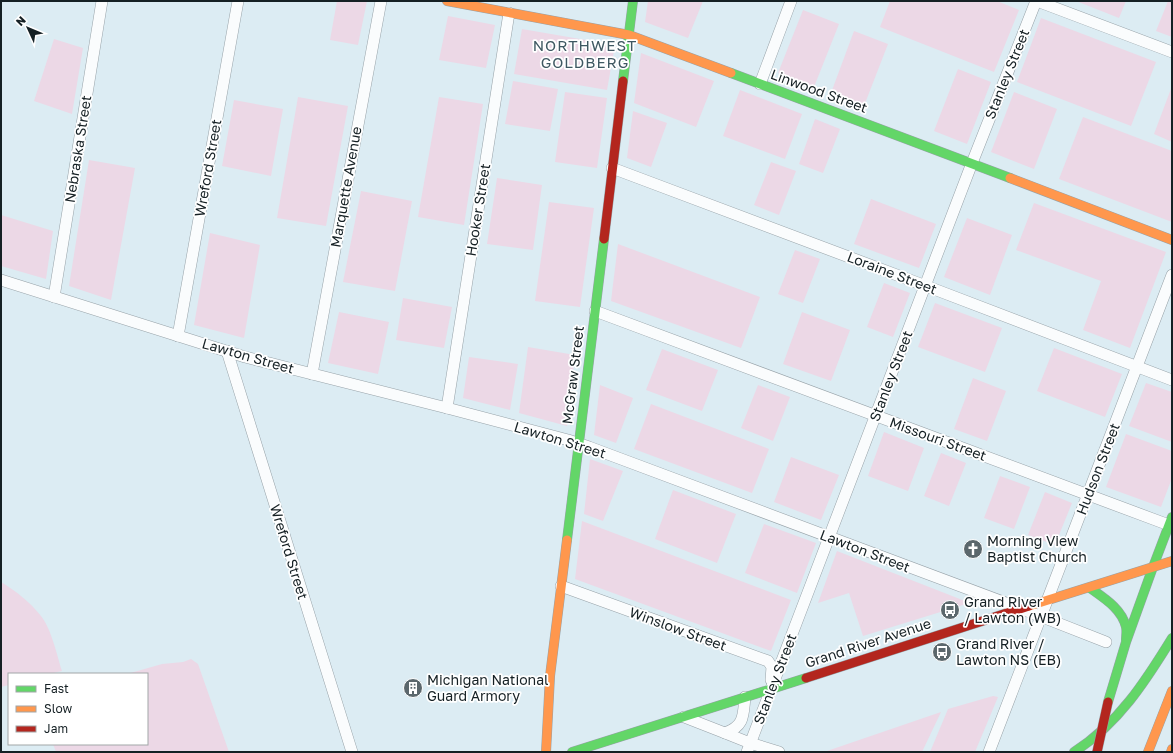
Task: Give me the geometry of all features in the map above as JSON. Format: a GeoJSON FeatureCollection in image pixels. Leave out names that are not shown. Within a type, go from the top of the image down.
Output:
{"type":"FeatureCollection","features":[{"type":"Feature","properties":{"kind":"main road","name":"Linwood Street"},"geometry":{"type":"LineString","coordinates":[[447,1],[629,35],[972,163],[1172,240]]}},
{"type":"Feature","properties":{"kind":"main road","name":"McGraw Street"},"geometry":{"type":"LineString","coordinates":[[546,752],[550,676],[633,1]]}},
{"type":"Feature","properties":{"kind":"main road"},"geometry":{"type":"LineString","coordinates":[[1097,752],[1108,702],[1126,642],[1170,521]]}},
{"type":"Feature","properties":{"kind":"main road","name":"Grand River Avenue"},"geometry":{"type":"LineString","coordinates":[[572,752],[1172,561]]}},
{"type":"Feature","properties":{"kind":"main road"},"geometry":{"type":"LineString","coordinates":[[1090,588],[1121,614],[1126,628],[1126,642]]}},
{"type":"Feature","properties":{"kind":"main road"},"geometry":{"type":"LineString","coordinates":[[1074,752],[1086,744],[1119,715],[1154,668],[1172,638]]}},
{"type":"Feature","properties":{"kind":"main road"},"geometry":{"type":"LineString","coordinates":[[1148,752],[1172,691]]}},
{"type":"Feature","properties":{"kind":"street","name":"Nebraska Street"},"geometry":{"type":"LineString","coordinates":[[54,297],[102,1]]}},
{"type":"Feature","properties":{"kind":"street","name":"Wreford Street"},"geometry":{"type":"LineString","coordinates":[[178,336],[238,1]]}},
{"type":"Feature","properties":{"kind":"street","name":"Marquette Avenue"},"geometry":{"type":"LineString","coordinates":[[312,374],[381,1]]}},
{"type":"Feature","properties":{"kind":"street"},"geometry":{"type":"LineString","coordinates":[[760,84],[791,1]]}},
{"type":"Feature","properties":{"kind":"street"},"geometry":{"type":"LineString","coordinates":[[1037,1],[1172,52]]}},
{"type":"Feature","properties":{"kind":"street","name":"Stanley Street"},"geometry":{"type":"LineString","coordinates":[[748,748],[972,163],[1037,1]]}},
{"type":"Feature","properties":{"kind":"street","name":"Hooker Street"},"geometry":{"type":"LineString","coordinates":[[447,408],[509,13]]}},
{"type":"Feature","properties":{"kind":"street","name":"Loraine Street"},"geometry":{"type":"LineString","coordinates":[[612,168],[1172,380]]}},
{"type":"Feature","properties":{"kind":"street","name":"Hudson Street"},"geometry":{"type":"LineString","coordinates":[[989,752],[1172,275]]}},
{"type":"Feature","properties":{"kind":"street","name":"Lawton Street"},"geometry":{"type":"LineString","coordinates":[[1,280],[227,351],[447,408],[578,444],[1022,609],[1106,642]]}},
{"type":"Feature","properties":{"kind":"street","name":"Missouri Street"},"geometry":{"type":"LineString","coordinates":[[595,311],[1088,495],[1170,521]]}},
{"type":"Feature","properties":{"kind":"street","name":"Wreford Street"},"geometry":{"type":"LineString","coordinates":[[227,351],[352,752]]}},
{"type":"Feature","properties":{"kind":"street","name":"Winslow Street"},"geometry":{"type":"LineString","coordinates":[[561,586],[768,661],[772,668],[771,689]]}},
{"type":"Feature","properties":{"kind":"street"},"geometry":{"type":"LineString","coordinates":[[725,733],[741,723],[745,697]]}},
{"type":"Feature","properties":{"kind":"street"},"geometry":{"type":"LineString","coordinates":[[684,717],[725,733],[748,748],[779,752]]}},
{"type":"Feature","properties":{"kind":"shaded area"},"geometry":{"type":"Polygon","coordinates":[[[337,1],[367,1],[358,45],[330,40],[337,1]]]}},
{"type":"Feature","properties":{"kind":"shaded area"},"geometry":{"type":"Polygon","coordinates":[[[648,1],[703,1],[688,38],[645,22],[648,1]]]}},
{"type":"Feature","properties":{"kind":"shaded area"},"geometry":{"type":"Polygon","coordinates":[[[890,1],[997,1],[1019,10],[994,72],[880,27],[890,1]]]}},
{"type":"Feature","properties":{"kind":"shaded area"},"geometry":{"type":"Polygon","coordinates":[[[1076,1],[1126,1],[1119,18],[1076,1]]]}},
{"type":"Feature","properties":{"kind":"shaded area"},"geometry":{"type":"Polygon","coordinates":[[[1168,1],[1172,1],[1172,37],[1156,31],[1168,1]]]}},
{"type":"Feature","properties":{"kind":"shaded area"},"geometry":{"type":"Polygon","coordinates":[[[803,10],[839,24],[814,87],[778,73],[803,10]]]}},
{"type":"Feature","properties":{"kind":"shaded area"},"geometry":{"type":"Polygon","coordinates":[[[448,16],[495,25],[486,68],[439,60],[448,16]]]}},
{"type":"Feature","properties":{"kind":"shaded area"},"geometry":{"type":"Polygon","coordinates":[[[1041,18],[1156,62],[1131,126],[1017,82],[1041,18]]]}},
{"type":"Feature","properties":{"kind":"shaded area"},"geometry":{"type":"Polygon","coordinates":[[[522,29],[615,45],[607,90],[514,74],[522,29]]]}},
{"type":"Feature","properties":{"kind":"shaded area"},"geometry":{"type":"Polygon","coordinates":[[[854,31],[888,44],[864,106],[831,93],[854,31]]]}},
{"type":"Feature","properties":{"kind":"shaded area"},"geometry":{"type":"Polygon","coordinates":[[[54,39],[83,48],[72,114],[34,101],[54,39]]]}},
{"type":"Feature","properties":{"kind":"shaded area"},"geometry":{"type":"Polygon","coordinates":[[[641,53],[714,81],[696,127],[634,103],[641,53]]]}},
{"type":"Feature","properties":{"kind":"shaded area"},"geometry":{"type":"Polygon","coordinates":[[[958,69],[991,82],[967,144],[934,131],[958,69]]]}},
{"type":"Feature","properties":{"kind":"shaded area"},"geometry":{"type":"Polygon","coordinates":[[[513,81],[558,89],[550,131],[505,124],[513,81]]]}},
{"type":"Feature","properties":{"kind":"shaded area"},"geometry":{"type":"Polygon","coordinates":[[[1172,86],[1172,142],[1154,134],[1172,86]]]}},
{"type":"Feature","properties":{"kind":"shaded area"},"geometry":{"type":"Polygon","coordinates":[[[740,90],[802,114],[785,159],[723,136],[740,90]]]}},
{"type":"Feature","properties":{"kind":"shaded area"},"geometry":{"type":"Polygon","coordinates":[[[565,92],[607,98],[597,168],[555,162],[565,92]]]}},
{"type":"Feature","properties":{"kind":"shaded area"},"geometry":{"type":"Polygon","coordinates":[[[1014,92],[1057,109],[1034,169],[991,152],[1014,92]]]}},
{"type":"Feature","properties":{"kind":"shaded area"},"geometry":{"type":"Polygon","coordinates":[[[298,97],[348,106],[326,226],[277,218],[298,97]]]}},
{"type":"Feature","properties":{"kind":"shaded area"},"geometry":{"type":"Polygon","coordinates":[[[439,97],[483,104],[464,225],[418,217],[439,97]]]}},
{"type":"Feature","properties":{"kind":"shaded area"},"geometry":{"type":"Polygon","coordinates":[[[234,100],[283,109],[271,176],[222,166],[234,100]]]}},
{"type":"Feature","properties":{"kind":"shaded area"},"geometry":{"type":"Polygon","coordinates":[[[633,111],[667,123],[651,167],[627,158],[633,111]]]}},
{"type":"Feature","properties":{"kind":"shaded area"},"geometry":{"type":"Polygon","coordinates":[[[1083,117],[1172,151],[1172,222],[1059,179],[1083,117]]]}},
{"type":"Feature","properties":{"kind":"shaded area"},"geometry":{"type":"Polygon","coordinates":[[[815,119],[840,129],[823,173],[799,164],[815,119]]]}},
{"type":"Feature","properties":{"kind":"shaded area"},"geometry":{"type":"Polygon","coordinates":[[[89,160],[135,168],[111,300],[69,286],[89,160]]]}},
{"type":"Feature","properties":{"kind":"shaded area"},"geometry":{"type":"Polygon","coordinates":[[[771,162],[796,171],[779,215],[754,205],[771,162]]]}},
{"type":"Feature","properties":{"kind":"shaded area"},"geometry":{"type":"Polygon","coordinates":[[[497,178],[542,185],[533,250],[487,244],[497,178]]]}},
{"type":"Feature","properties":{"kind":"shaded area"},"geometry":{"type":"Polygon","coordinates":[[[361,191],[412,201],[395,291],[343,282],[361,191]]]}},
{"type":"Feature","properties":{"kind":"shaded area"},"geometry":{"type":"Polygon","coordinates":[[[871,199],[936,224],[919,268],[854,244],[871,199]]]}},
{"type":"Feature","properties":{"kind":"shaded area"},"geometry":{"type":"Polygon","coordinates":[[[549,202],[594,208],[580,307],[535,301],[549,202]]]}},
{"type":"Feature","properties":{"kind":"shaded area"},"geometry":{"type":"Polygon","coordinates":[[[1034,203],[1166,252],[1130,348],[1083,330],[1101,281],[1016,250],[1034,203]]]}},
{"type":"Feature","properties":{"kind":"shaded area"},"geometry":{"type":"Polygon","coordinates":[[[1,215],[53,231],[46,279],[1,266],[1,215]]]}},
{"type":"Feature","properties":{"kind":"shaded area"},"geometry":{"type":"Polygon","coordinates":[[[967,218],[1012,235],[990,295],[944,277],[967,218]]]}},
{"type":"Feature","properties":{"kind":"shaded area"},"geometry":{"type":"Polygon","coordinates":[[[210,233],[260,245],[244,338],[194,325],[210,233]]]}},
{"type":"Feature","properties":{"kind":"shaded area"},"geometry":{"type":"Polygon","coordinates":[[[618,244],[760,297],[741,348],[611,301],[618,244]]]}},
{"type":"Feature","properties":{"kind":"shaded area"},"geometry":{"type":"Polygon","coordinates":[[[795,250],[820,259],[803,303],[778,294],[795,250]]]}},
{"type":"Feature","properties":{"kind":"shaded area"},"geometry":{"type":"Polygon","coordinates":[[[884,283],[910,293],[893,337],[867,327],[884,283]]]}},
{"type":"Feature","properties":{"kind":"shaded area"},"geometry":{"type":"Polygon","coordinates":[[[403,298],[452,307],[444,348],[396,340],[403,298]]]}},
{"type":"Feature","properties":{"kind":"shaded area"},"geometry":{"type":"Polygon","coordinates":[[[935,303],[1002,328],[985,372],[918,347],[935,303]]]}},
{"type":"Feature","properties":{"kind":"shaded area"},"geometry":{"type":"Polygon","coordinates":[[[339,312],[389,322],[378,374],[328,363],[339,312]]]}},
{"type":"Feature","properties":{"kind":"shaded area"},"geometry":{"type":"Polygon","coordinates":[[[802,312],[850,330],[831,381],[783,364],[802,312]]]}},
{"type":"Feature","properties":{"kind":"shaded area"},"geometry":{"type":"Polygon","coordinates":[[[528,347],[575,355],[567,426],[519,413],[528,347]]]}},
{"type":"Feature","properties":{"kind":"shaded area"},"geometry":{"type":"Polygon","coordinates":[[[1054,348],[1122,374],[1105,417],[1037,391],[1054,348]]]}},
{"type":"Feature","properties":{"kind":"shaded area"},"geometry":{"type":"Polygon","coordinates":[[[662,349],[718,370],[702,411],[646,390],[662,349]]]}},
{"type":"Feature","properties":{"kind":"shaded area"},"geometry":{"type":"Polygon","coordinates":[[[469,357],[518,364],[510,410],[463,398],[469,357]]]}},
{"type":"Feature","properties":{"kind":"shaded area"},"geometry":{"type":"Polygon","coordinates":[[[973,378],[1006,391],[987,441],[954,429],[973,378]]]}},
{"type":"Feature","properties":{"kind":"shaded area"},"geometry":{"type":"Polygon","coordinates":[[[1146,383],[1172,392],[1172,442],[1129,426],[1146,383]]]}},
{"type":"Feature","properties":{"kind":"shaded area"},"geometry":{"type":"Polygon","coordinates":[[[600,385],[633,398],[616,443],[594,435],[600,385]]]}},
{"type":"Feature","properties":{"kind":"shaded area"},"geometry":{"type":"Polygon","coordinates":[[[758,385],[790,397],[773,441],[741,428],[758,385]]]}},
{"type":"Feature","properties":{"kind":"shaded area"},"geometry":{"type":"Polygon","coordinates":[[[651,404],[769,449],[752,493],[634,449],[651,404]]]}},
{"type":"Feature","properties":{"kind":"shaded area"},"geometry":{"type":"Polygon","coordinates":[[[884,432],[924,448],[908,491],[868,476],[884,432]]]}},
{"type":"Feature","properties":{"kind":"shaded area"},"geometry":{"type":"Polygon","coordinates":[[[1126,434],[1172,451],[1172,478],[1161,507],[1106,487],[1126,434]]]}},
{"type":"Feature","properties":{"kind":"shaded area"},"geometry":{"type":"Polygon","coordinates":[[[941,453],[966,463],[949,506],[924,496],[941,453]]]}},
{"type":"Feature","properties":{"kind":"shaded area"},"geometry":{"type":"Polygon","coordinates":[[[791,457],[839,475],[821,520],[774,502],[791,457]]]}},
{"type":"Feature","properties":{"kind":"shaded area"},"geometry":{"type":"Polygon","coordinates":[[[590,459],[623,471],[603,521],[584,514],[590,459]]]}},
{"type":"Feature","properties":{"kind":"shaded area"},"geometry":{"type":"Polygon","coordinates":[[[1000,476],[1030,487],[1014,529],[984,518],[1000,476]]]}},
{"type":"Feature","properties":{"kind":"shaded area"},"geometry":{"type":"Polygon","coordinates":[[[673,490],[736,514],[717,563],[655,539],[673,490]]]}},
{"type":"Feature","properties":{"kind":"shaded area"},"geometry":{"type":"Polygon","coordinates":[[[1045,492],[1072,503],[1055,545],[1028,535],[1045,492]]]}},
{"type":"Feature","properties":{"kind":"shaded area"},"geometry":{"type":"Polygon","coordinates":[[[582,521],[791,600],[771,651],[575,579],[582,521]]]}},
{"type":"Feature","properties":{"kind":"shaded area"},"geometry":{"type":"Polygon","coordinates":[[[764,524],[816,543],[797,593],[745,573],[764,524]]]}},
{"type":"Feature","properties":{"kind":"shaded area"},"geometry":{"type":"Polygon","coordinates":[[[837,551],[965,601],[966,603],[863,636],[849,593],[818,603],[837,551]]]}},
{"type":"Feature","properties":{"kind":"shaded area"},"geometry":{"type":"Polygon","coordinates":[[[1,582],[27,601],[45,621],[62,671],[53,673],[8,673],[8,685],[1,687],[1,582]]]}},
{"type":"Feature","properties":{"kind":"shaded area"},"geometry":{"type":"Polygon","coordinates":[[[191,659],[198,664],[229,752],[56,752],[53,745],[148,745],[148,673],[130,673],[162,664],[183,662],[191,659]]]}},
{"type":"Feature","properties":{"kind":"shaded area"},"geometry":{"type":"Polygon","coordinates":[[[993,696],[998,697],[975,752],[930,752],[948,709],[993,696]]]}},
{"type":"Feature","properties":{"kind":"shaded area"},"geometry":{"type":"Polygon","coordinates":[[[941,712],[922,752],[824,752],[941,712]]]}},
{"type":"Feature","properties":{"kind":"traffic: fast"},"geometry":{"type":"LineString","coordinates":[[623,81],[633,1]]}},
{"type":"Feature","properties":{"kind":"traffic: fast"},"geometry":{"type":"LineString","coordinates":[[731,73],[1010,178]]}},
{"type":"Feature","properties":{"kind":"traffic: fast"},"geometry":{"type":"LineString","coordinates":[[567,540],[604,239]]}},
{"type":"Feature","properties":{"kind":"traffic: fast"},"geometry":{"type":"LineString","coordinates":[[1153,567],[1172,517]]}},
{"type":"Feature","properties":{"kind":"traffic: fast"},"geometry":{"type":"LineString","coordinates":[[1108,702],[1126,642],[1153,567]]}},
{"type":"Feature","properties":{"kind":"traffic: fast"},"geometry":{"type":"LineString","coordinates":[[1090,588],[1117,609],[1126,627],[1126,640]]}},
{"type":"Feature","properties":{"kind":"traffic: fast"},"geometry":{"type":"LineString","coordinates":[[1074,752],[1104,729],[1117,715],[1141,686],[1172,638]]}},
{"type":"Feature","properties":{"kind":"traffic: fast"},"geometry":{"type":"LineString","coordinates":[[572,752],[806,678]]}},
{"type":"Feature","properties":{"kind":"traffic: slow"},"geometry":{"type":"LineString","coordinates":[[447,1],[629,35],[731,73]]}},
{"type":"Feature","properties":{"kind":"traffic: slow"},"geometry":{"type":"LineString","coordinates":[[1010,178],[1172,240]]}},
{"type":"Feature","properties":{"kind":"traffic: slow"},"geometry":{"type":"LineString","coordinates":[[546,752],[550,676],[567,540]]}},
{"type":"Feature","properties":{"kind":"traffic: slow"},"geometry":{"type":"LineString","coordinates":[[1029,606],[1172,561]]}},
{"type":"Feature","properties":{"kind":"traffic: slow"},"geometry":{"type":"LineString","coordinates":[[1148,752],[1172,691]]}},
{"type":"Feature","properties":{"kind":"traffic: jam"},"geometry":{"type":"LineString","coordinates":[[604,239],[623,81]]}},
{"type":"Feature","properties":{"kind":"traffic: jam"},"geometry":{"type":"LineString","coordinates":[[806,678],[1029,606]]}},
{"type":"Feature","properties":{"kind":"traffic: jam"},"geometry":{"type":"LineString","coordinates":[[1097,752],[1108,702]]}},
{"type":"Feature","properties":{"kind":"place","name":"Morning View Baptist Church"},"geometry":{"type":"Point","coordinates":[973,549]}},
{"type":"Feature","properties":{"kind":"place","name":"Grand River / Lawton (WB)"},"geometry":{"type":"Point","coordinates":[950,610]}},
{"type":"Feature","properties":{"kind":"place","name":"Grand River / Lawton NS (EB)"},"geometry":{"type":"Point","coordinates":[942,652]}},
{"type":"Feature","properties":{"kind":"place","name":"Michigan National Guard Armory"},"geometry":{"type":"Point","coordinates":[413,688]}},
{"type":"Feature","properties":{"kind":"district","name":"NORTHWEST GOLDBERG"},"geometry":{"type":"Point","coordinates":[585,54]}}]}
